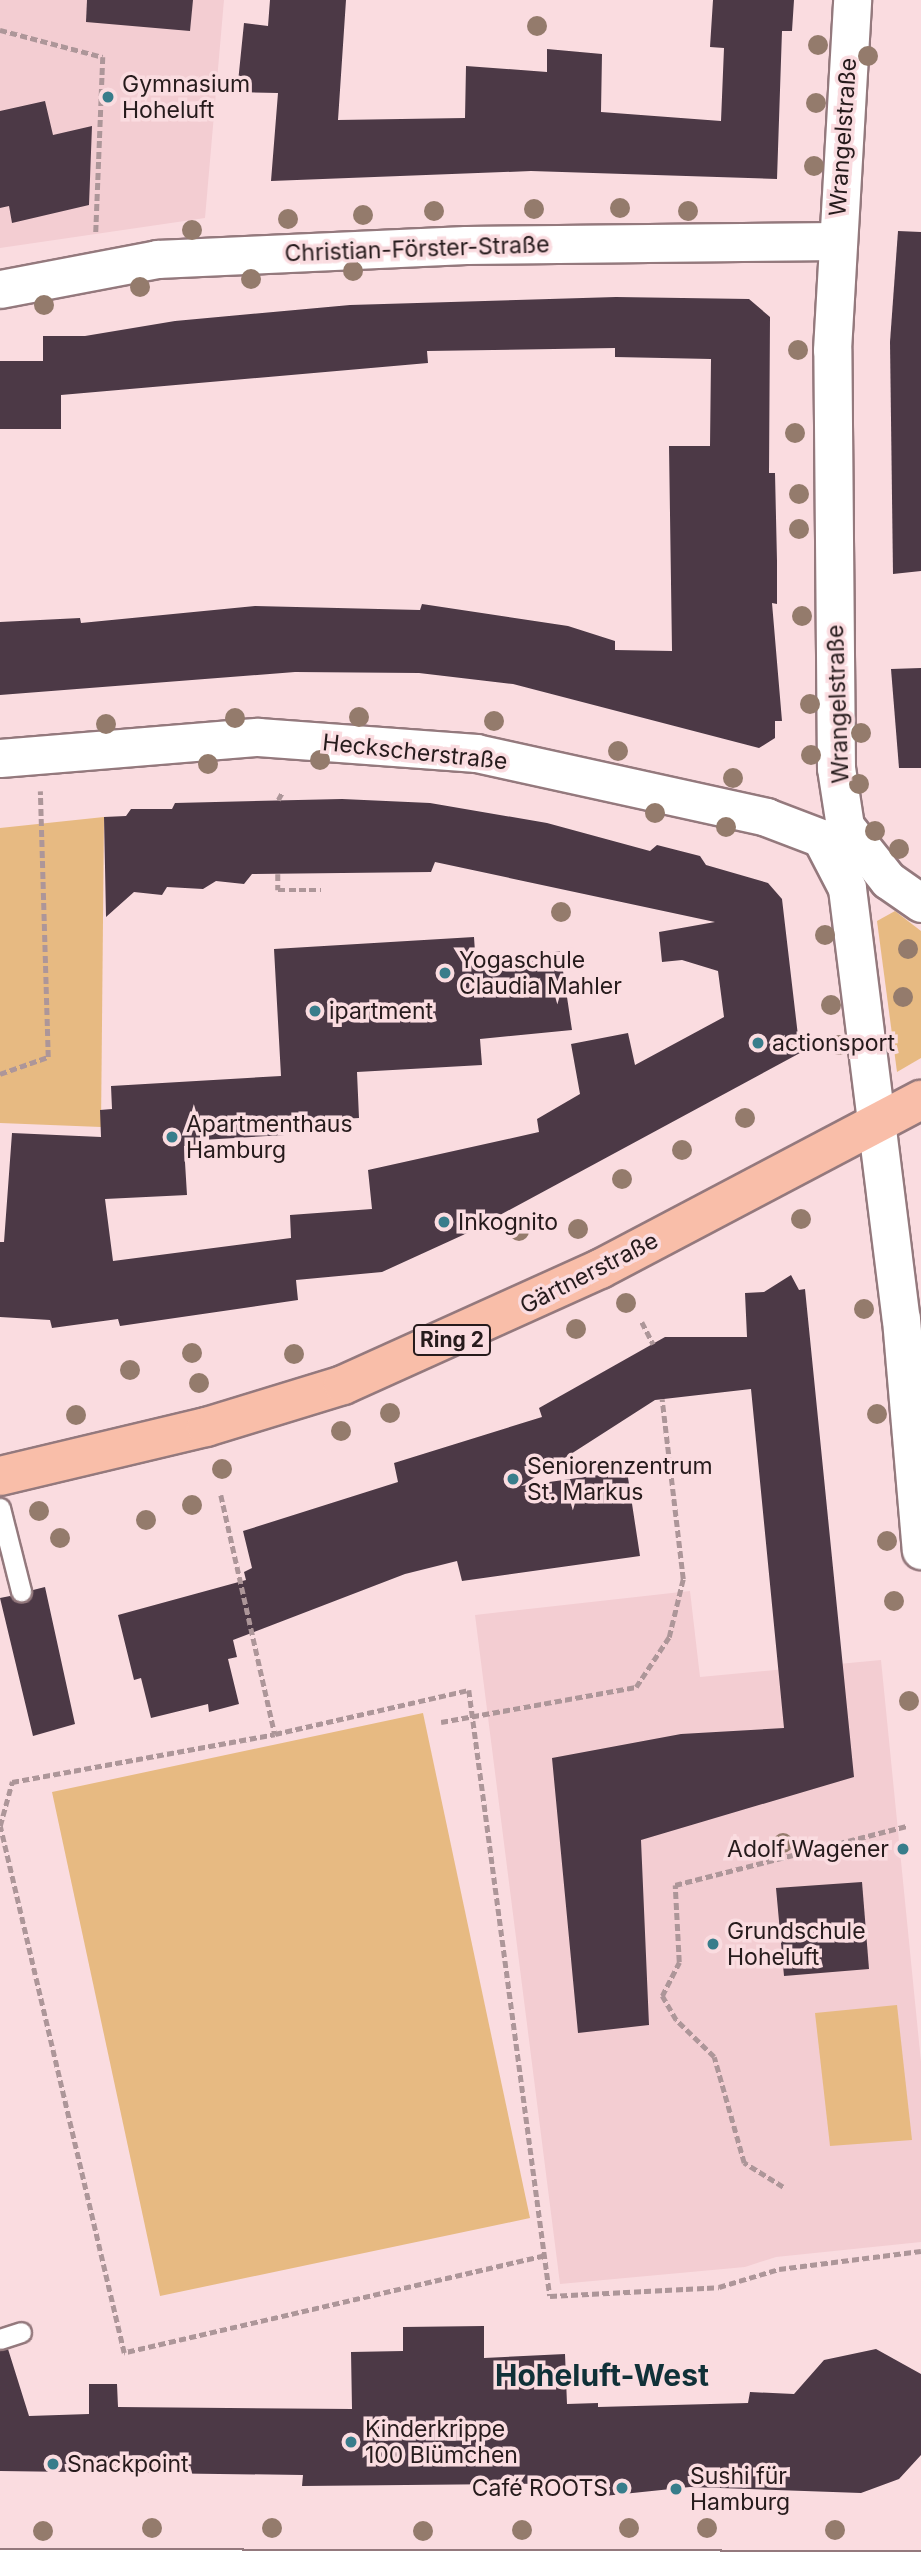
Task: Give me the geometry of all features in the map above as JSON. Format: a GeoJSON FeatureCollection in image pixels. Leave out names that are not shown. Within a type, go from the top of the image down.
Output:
{"type":"FeatureCollection","features":[{"type":"Feature","properties":{"kind":"main road","name":"Gärtnerstraße"},"geometry":{"type":"LineString","coordinates":[[0,1476],[218,1424],[343,1385],[600,1269],[921,1100]]}},
{"type":"Feature","properties":{"kind":"street","name":"Wrangelstraße"},"geometry":{"type":"LineString","coordinates":[[852,0],[832,350],[836,768],[833,832],[847,888],[873,1126],[901,1319],[921,1550]]}},
{"type":"Feature","properties":{"kind":"street","name":"Christian-Förster-Straße"},"geometry":{"type":"LineString","coordinates":[[0,289],[156,260],[466,245],[837,241]]}},
{"type":"Feature","properties":{"kind":"street","name":"Heckscherstraße"},"geometry":{"type":"LineString","coordinates":[[0,758],[258,737],[476,753],[833,832]]}},
{"type":"Feature","properties":{"kind":"street"},"geometry":{"type":"LineString","coordinates":[[833,832],[888,880],[921,903]]}},
{"type":"Feature","properties":{"kind":"street"},"geometry":{"type":"LineString","coordinates":[[14,2571],[921,2570]]}},
{"type":"Feature","properties":{"kind":"lane"},"geometry":{"type":"LineString","coordinates":[[0,1508],[21,1591]]}},
{"type":"Feature","properties":{"kind":"lane"},"geometry":{"type":"LineString","coordinates":[[0,2339],[21,2332]]}},
{"type":"Feature","properties":{"kind":"path"},"geometry":{"type":"LineString","coordinates":[[0,30],[103,57],[96,239]]}},
{"type":"Feature","properties":{"kind":"path"},"geometry":{"type":"LineString","coordinates":[[0,1074],[48,1057],[40,789]]}},
{"type":"Feature","properties":{"kind":"path"},"geometry":{"type":"LineString","coordinates":[[278,800],[283,791]]}},
{"type":"Feature","properties":{"kind":"path"},"geometry":{"type":"LineString","coordinates":[[278,874],[278,890],[321,890]]}},
{"type":"Feature","properties":{"kind":"path"},"geometry":{"type":"LineString","coordinates":[[642,1322],[653,1344]]}},
{"type":"Feature","properties":{"kind":"path"},"geometry":{"type":"LineString","coordinates":[[441,1722],[636,1687],[669,1637],[682,1579],[662,1399]]}},
{"type":"Feature","properties":{"kind":"path"},"geometry":{"type":"LineString","coordinates":[[221,1495],[275,1734]]}},
{"type":"Feature","properties":{"kind":"path"},"geometry":{"type":"LineString","coordinates":[[544,2256],[124,2353],[1,1826],[12,1782],[275,1734],[469,1690],[550,2295],[719,2287],[779,2269],[921,2251]]}},
{"type":"Feature","properties":{"kind":"path"},"geometry":{"type":"LineString","coordinates":[[783,2188],[744,2163],[714,2057],[676,2020],[662,1996],[679,1962],[675,1885],[907,1826]]}},
{"type":"Feature","properties":{"kind":"shaded area","name":"Gymnasium Hoheluft"},"geometry":{"type":"Polygon","coordinates":[[[0,0],[224,0],[205,218],[0,248],[0,0]]]}},
{"type":"Feature","properties":{"kind":"shaded area"},"geometry":{"type":"Polygon","coordinates":[[[104,817],[101,1127],[0,1123],[0,828],[104,817]]]}},
{"type":"Feature","properties":{"kind":"shaded area"},"geometry":{"type":"Polygon","coordinates":[[[895,911],[921,931],[921,1058],[897,1072],[877,921],[895,911]]]}},
{"type":"Feature","properties":{"kind":"shaded area","name":"Grundschule Hoheluft"},"geometry":{"type":"Polygon","coordinates":[[[690,1591],[700,1677],[881,1660],[921,2062],[921,2242],[776,2257],[745,2267],[560,2284],[475,1615],[690,1591]]]}},
{"type":"Feature","properties":{"kind":"shaded area"},"geometry":{"type":"Polygon","coordinates":[[[423,1713],[530,2218],[160,2296],[52,1792],[423,1713]]]}},
{"type":"Feature","properties":{"kind":"shaded area"},"geometry":{"type":"Polygon","coordinates":[[[897,2005],[912,2140],[830,2146],[815,2013],[897,2005]]]}},
{"type":"Feature","properties":{"kind":"building"},"geometry":{"type":"Polygon","coordinates":[[[87,0],[193,0],[190,31],[86,22],[87,0]]]}},
{"type":"Feature","properties":{"kind":"building"},"geometry":{"type":"Polygon","coordinates":[[[270,0],[346,0],[338,120],[465,118],[466,66],[547,72],[547,49],[602,54],[601,112],[721,121],[724,48],[710,47],[713,0],[794,0],[792,31],[782,31],[777,179],[531,171],[271,181],[278,93],[237,92],[244,23],[268,26],[270,0]]]}},
{"type":"Feature","properties":{"kind":"building"},"geometry":{"type":"Polygon","coordinates":[[[45,101],[53,135],[92,126],[89,205],[12,223],[9,206],[0,208],[0,111],[45,101]]]}},
{"type":"Feature","properties":{"kind":"building"},"geometry":{"type":"Polygon","coordinates":[[[898,231],[921,232],[921,571],[893,574],[890,342],[898,231]]]}},
{"type":"Feature","properties":{"kind":"building"},"geometry":{"type":"Polygon","coordinates":[[[616,297],[749,299],[770,317],[769,473],[775,473],[777,561],[777,604],[772,603],[782,721],[775,721],[775,738],[759,748],[513,684],[419,673],[295,672],[0,695],[0,622],[80,618],[81,623],[255,606],[420,610],[422,604],[568,626],[615,641],[615,650],[672,651],[669,446],[710,446],[711,359],[615,357],[615,348],[427,351],[428,363],[61,395],[61,429],[0,429],[0,361],[43,361],[43,336],[85,336],[175,321],[350,305],[616,297]]]}},
{"type":"Feature","properties":{"kind":"building"},"geometry":{"type":"Polygon","coordinates":[[[921,668],[921,768],[899,768],[891,669],[921,668]]]}},
{"type":"Feature","properties":{"kind":"building"},"geometry":{"type":"Polygon","coordinates":[[[342,799],[430,803],[547,823],[650,851],[657,845],[700,856],[706,865],[768,883],[782,899],[800,1053],[463,1235],[382,1272],[296,1280],[298,1300],[120,1326],[118,1319],[52,1328],[50,1320],[0,1317],[0,1242],[4,1242],[12,1133],[101,1137],[100,1110],[112,1109],[111,1086],[281,1076],[274,949],[474,937],[476,967],[560,951],[572,1030],[480,1039],[482,1065],[357,1072],[359,1118],[285,1122],[285,1135],[202,1140],[202,1146],[184,1146],[187,1195],[105,1199],[113,1261],[291,1238],[290,1215],[372,1209],[368,1170],[539,1132],[537,1119],[580,1094],[571,1044],[628,1033],[635,1065],[724,1017],[718,971],[682,960],[662,962],[659,932],[715,922],[435,862],[431,872],[252,874],[244,884],[216,881],[203,889],[167,887],[162,895],[134,892],[106,917],[104,817],[126,816],[131,809],[172,809],[175,803],[342,799]]]}},
{"type":"Feature","properties":{"kind":"building"},"geometry":{"type":"Polygon","coordinates":[[[791,1275],[799,1290],[805,1289],[854,1777],[641,1840],[649,2025],[578,2033],[552,1758],[681,1734],[784,1728],[751,1389],[655,1400],[521,1486],[627,1471],[640,1556],[462,1581],[457,1561],[405,1574],[233,1640],[237,1657],[228,1659],[239,1704],[209,1712],[208,1704],[151,1718],[141,1678],[134,1680],[118,1615],[246,1580],[244,1572],[252,1568],[243,1531],[398,1482],[394,1463],[542,1417],[539,1408],[665,1337],[747,1337],[745,1293],[764,1292],[791,1275]]]}},
{"type":"Feature","properties":{"kind":"building"},"geometry":{"type":"Polygon","coordinates":[[[45,1587],[75,1724],[33,1736],[0,1598],[10,1596],[23,1603],[33,1590],[45,1587]]]}},
{"type":"Feature","properties":{"kind":"building"},"geometry":{"type":"Polygon","coordinates":[[[862,1882],[869,1969],[784,1976],[776,1888],[862,1882]]]}},
{"type":"Feature","properties":{"kind":"building"},"geometry":{"type":"Polygon","coordinates":[[[484,2326],[484,2358],[565,2354],[567,2404],[598,2403],[598,2407],[748,2403],[750,2392],[794,2394],[824,2360],[876,2349],[921,2374],[921,2455],[899,2479],[861,2493],[690,2487],[604,2496],[602,2483],[302,2486],[303,2475],[0,2471],[0,2351],[8,2349],[29,2416],[89,2414],[89,2384],[117,2384],[118,2407],[352,2409],[351,2352],[403,2351],[403,2327],[484,2326]]]}},
{"type":"Feature","properties":{"kind":"place","name":"Gymnasium Hoheluft"},"geometry":{"type":"Point","coordinates":[108,97]}},
{"type":"Feature","properties":{"kind":"place","name":"Yogaschule Claudia Mahler"},"geometry":{"type":"Point","coordinates":[445,973]}},
{"type":"Feature","properties":{"kind":"place","name":"ipartment"},"geometry":{"type":"Point","coordinates":[315,1011]}},
{"type":"Feature","properties":{"kind":"place","name":"actionsport"},"geometry":{"type":"Point","coordinates":[758,1043]}},
{"type":"Feature","properties":{"kind":"place","name":"Apartmenthaus Hamburg"},"geometry":{"type":"Point","coordinates":[172,1137]}},
{"type":"Feature","properties":{"kind":"place","name":"Inkognito"},"geometry":{"type":"Point","coordinates":[444,1222]}},
{"type":"Feature","properties":{"kind":"place","name":"Seniorenzentrum St. Markus"},"geometry":{"type":"Point","coordinates":[513,1479]}},
{"type":"Feature","properties":{"kind":"place","name":"Adolf Wagener"},"geometry":{"type":"Point","coordinates":[903,1849]}},
{"type":"Feature","properties":{"kind":"place","name":"Grundschule Hoheluft"},"geometry":{"type":"Point","coordinates":[713,1944]}},
{"type":"Feature","properties":{"kind":"place","name":"Kinderkrippe 100 Blümchen"},"geometry":{"type":"Point","coordinates":[351,2442]}},
{"type":"Feature","properties":{"kind":"place","name":"Snackpoint"},"geometry":{"type":"Point","coordinates":[53,2464]}},
{"type":"Feature","properties":{"kind":"place","name":"Café ROOTS"},"geometry":{"type":"Point","coordinates":[622,2488]}},
{"type":"Feature","properties":{"kind":"place","name":"Sushi für Hamburg"},"geometry":{"type":"Point","coordinates":[676,2489]}},
{"type":"Feature","properties":{"kind":"district","name":"Hoheluft-West"},"geometry":{"type":"Point","coordinates":[602,2375]}}]}
